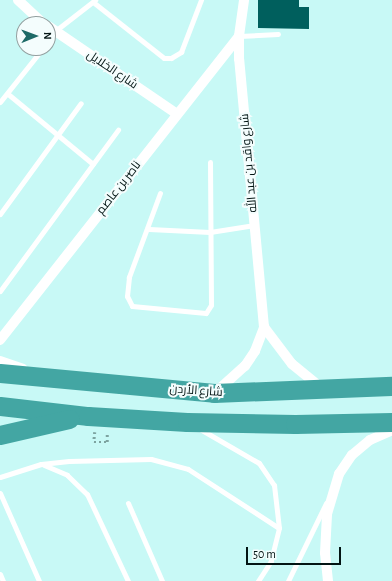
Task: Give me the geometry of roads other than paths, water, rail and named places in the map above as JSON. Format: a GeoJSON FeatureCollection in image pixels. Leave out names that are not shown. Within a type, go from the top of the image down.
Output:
{"type":"FeatureCollection","features":[{"type":"Feature","properties":{"kind":"highway","name":"شارع الأردن"},"geometry":{"type":"LineString","coordinates":[[0,373],[51,379],[214,393],[326,390],[392,386]]}},
{"type":"Feature","properties":{"kind":"highway"},"geometry":{"type":"LineString","coordinates":[[0,406],[88,416],[187,422],[295,424],[392,422]]}},
{"type":"Feature","properties":{"kind":"highway"},"geometry":{"type":"LineString","coordinates":[[0,434],[88,416]]}},
{"type":"Feature","properties":{"kind":"street"},"geometry":{"type":"LineString","coordinates":[[18,0],[35,16]]}},
{"type":"Feature","properties":{"kind":"street","name":"شارع واقد بن عبد الله"},"geometry":{"type":"LineString","coordinates":[[214,393],[245,366],[255,351],[264,327],[254,225],[239,36],[244,0]]}},
{"type":"Feature","properties":{"kind":"street","name":"شارع الخلايل"},"geometry":{"type":"LineString","coordinates":[[56,32],[177,114]]}},
{"type":"Feature","properties":{"kind":"street","name":"ناصر بن عاصم"},"geometry":{"type":"LineString","coordinates":[[0,340],[239,36]]}},
{"type":"Feature","properties":{"kind":"street"},"geometry":{"type":"LineString","coordinates":[[264,327],[292,364],[309,380],[326,390]]}},
{"type":"Feature","properties":{"kind":"street"},"geometry":{"type":"LineString","coordinates":[[0,361],[51,379]]}},
{"type":"Feature","properties":{"kind":"street"},"geometry":{"type":"LineString","coordinates":[[328,581],[325,534],[330,495],[339,474],[352,455],[370,440],[392,430]]}},
{"type":"Feature","properties":{"kind":"lane"},"geometry":{"type":"LineString","coordinates":[[56,26],[94,1],[164,58],[171,58],[180,52],[201,0]]}},
{"type":"Feature","properties":{"kind":"lane"},"geometry":{"type":"LineString","coordinates":[[239,36],[278,34]]}},
{"type":"Feature","properties":{"kind":"lane"},"geometry":{"type":"LineString","coordinates":[[0,102],[8,94],[37,56]]}},
{"type":"Feature","properties":{"kind":"lane"},"geometry":{"type":"LineString","coordinates":[[8,94],[56,136],[93,164]]}},
{"type":"Feature","properties":{"kind":"lane"},"geometry":{"type":"LineString","coordinates":[[0,214],[56,136],[82,103]]}},
{"type":"Feature","properties":{"kind":"lane"},"geometry":{"type":"LineString","coordinates":[[0,291],[118,130]]}},
{"type":"Feature","properties":{"kind":"lane"},"geometry":{"type":"LineString","coordinates":[[160,193],[149,229],[129,277],[127,296],[132,306],[206,313],[211,305],[210,162]]}},
{"type":"Feature","properties":{"kind":"lane"},"geometry":{"type":"LineString","coordinates":[[149,229],[210,232],[254,225]]}},
{"type":"Feature","properties":{"kind":"lane"},"geometry":{"type":"LineString","coordinates":[[187,422],[259,463],[274,485],[279,528],[271,561],[258,581]]}},
{"type":"Feature","properties":{"kind":"lane"},"geometry":{"type":"LineString","coordinates":[[0,477],[41,464],[132,458],[170,462],[206,479],[279,528]]}},
{"type":"Feature","properties":{"kind":"lane"},"geometry":{"type":"LineString","coordinates":[[41,464],[67,475],[87,494],[128,581]]}},
{"type":"Feature","properties":{"kind":"lane"},"geometry":{"type":"LineString","coordinates":[[0,493],[39,581]]}},
{"type":"Feature","properties":{"kind":"lane"},"geometry":{"type":"LineString","coordinates":[[288,581],[330,495]]}},
{"type":"Feature","properties":{"kind":"lane"},"geometry":{"type":"LineString","coordinates":[[128,503],[162,581]]}},
{"type":"Feature","properties":{"kind":"lane"},"geometry":{"type":"LineString","coordinates":[[0,574],[3,581]]}}]}
